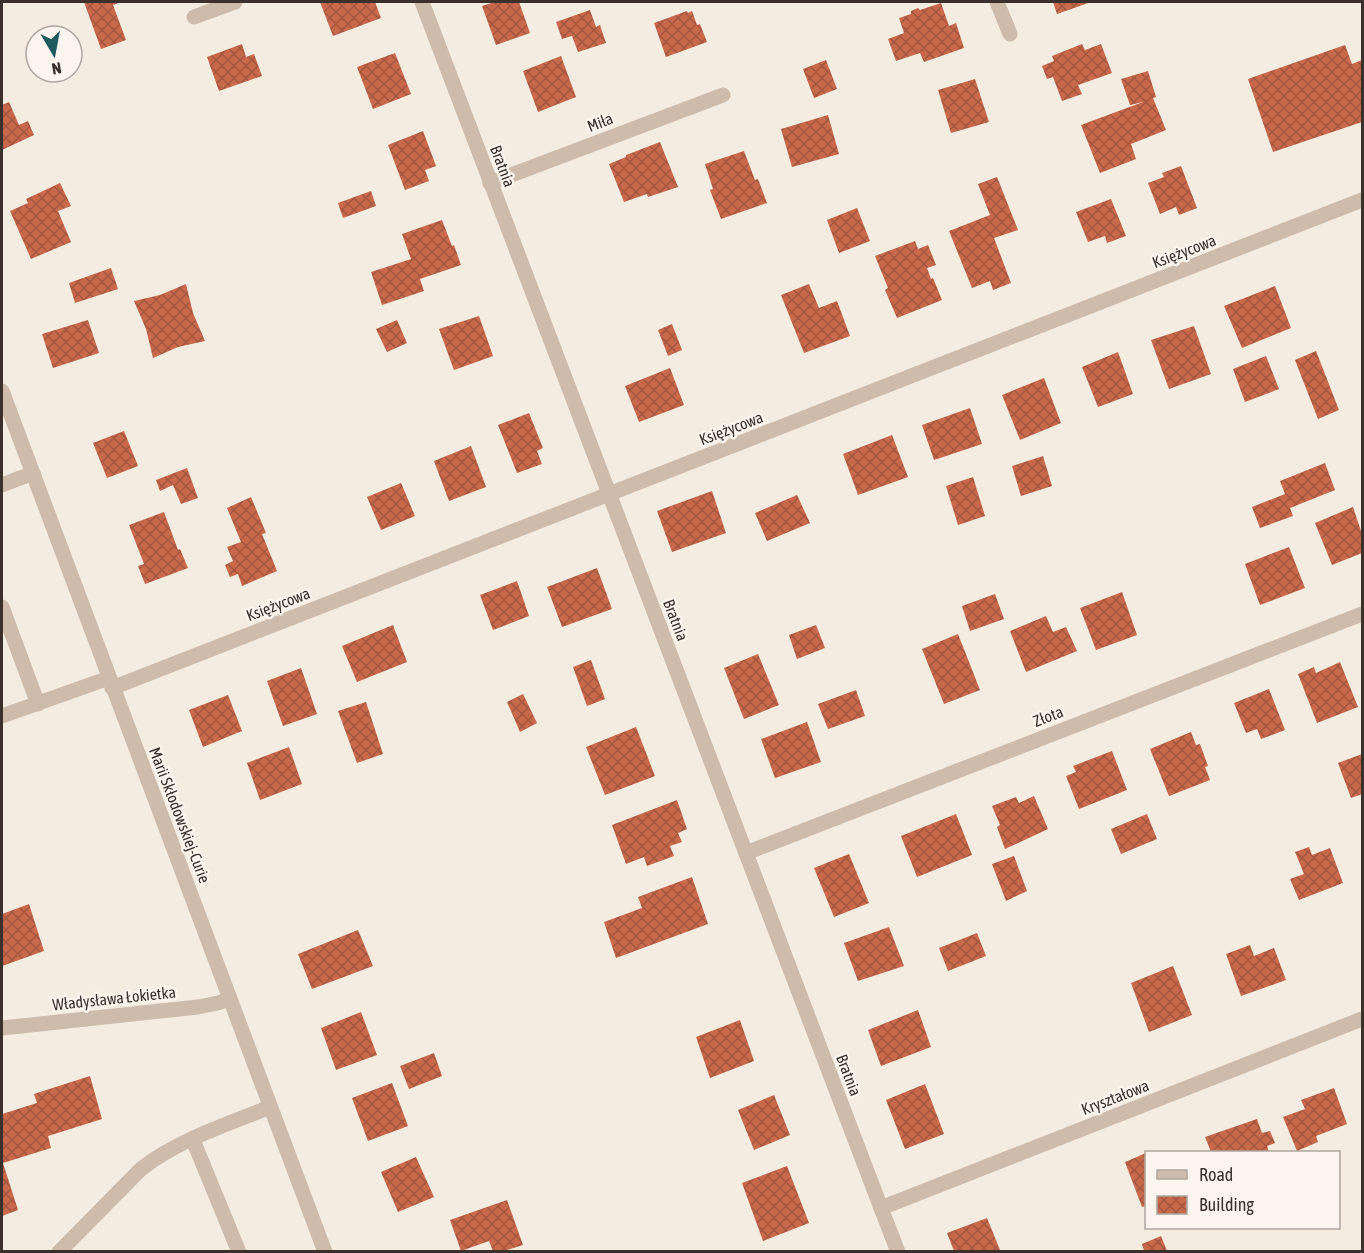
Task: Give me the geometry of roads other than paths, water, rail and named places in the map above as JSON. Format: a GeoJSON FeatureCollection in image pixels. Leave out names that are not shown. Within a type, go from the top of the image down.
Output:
{"type":"FeatureCollection","features":[{"type":"Feature","properties":{"kind":"street"},"geometry":{"type":"LineString","coordinates":[[194,17],[236,2]]}},
{"type":"Feature","properties":{"kind":"street","name":"Bratnia"},"geometry":{"type":"LineString","coordinates":[[422,2],[898,1251]]}},
{"type":"Feature","properties":{"kind":"street"},"geometry":{"type":"LineString","coordinates":[[997,2],[1010,34]]}},
{"type":"Feature","properties":{"kind":"street","name":"Miła"},"geometry":{"type":"LineString","coordinates":[[490,183],[723,94]]}},
{"type":"Feature","properties":{"kind":"street","name":"Księżycowa"},"geometry":{"type":"LineString","coordinates":[[2,716],[110,683],[609,495],[1362,200]]}},
{"type":"Feature","properties":{"kind":"street","name":"Marii Skłodowskiej-Curie"},"geometry":{"type":"LineString","coordinates":[[2,391],[325,1251]]}},
{"type":"Feature","properties":{"kind":"street"},"geometry":{"type":"LineString","coordinates":[[2,485],[33,473]]}},
{"type":"Feature","properties":{"kind":"street"},"geometry":{"type":"LineString","coordinates":[[2,607],[38,704]]}},
{"type":"Feature","properties":{"kind":"street","name":"Złota"},"geometry":{"type":"LineString","coordinates":[[747,853],[1362,614]]}},
{"type":"Feature","properties":{"kind":"street","name":"Władysława Łokietka"},"geometry":{"type":"LineString","coordinates":[[2,1029],[198,1007],[230,999]]}},
{"type":"Feature","properties":{"kind":"street","name":"Kryształowa"},"geometry":{"type":"LineString","coordinates":[[881,1208],[1362,1019]]}},
{"type":"Feature","properties":{"kind":"street"},"geometry":{"type":"LineString","coordinates":[[59,1251],[141,1169],[164,1153],[270,1107]]}},
{"type":"Feature","properties":{"kind":"street"},"geometry":{"type":"LineString","coordinates":[[193,1140],[239,1251]]}}]}
